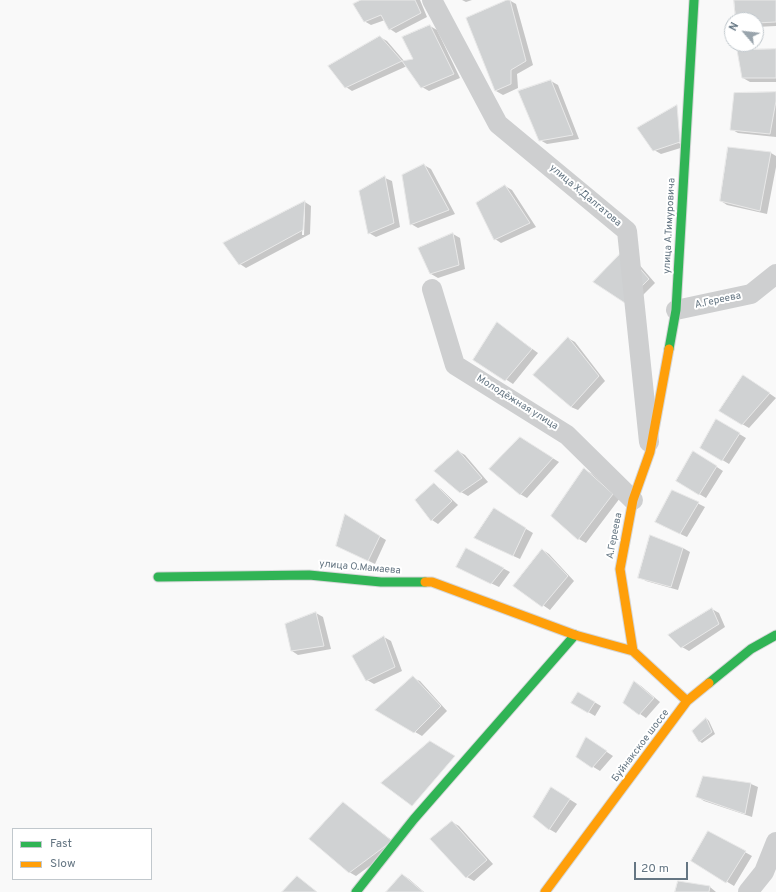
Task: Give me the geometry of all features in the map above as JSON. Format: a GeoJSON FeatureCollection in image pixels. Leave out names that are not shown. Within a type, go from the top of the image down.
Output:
{"type":"FeatureCollection","features":[{"type":"Feature","properties":{"kind":"street","name":"улица Х.Далгатова"},"geometry":{"type":"LineString","coordinates":[[432,0],[498,124],[627,231],[650,452]]}},
{"type":"Feature","properties":{"kind":"street","name":"улица А.Тимуровича"},"geometry":{"type":"LineString","coordinates":[[650,452],[676,310],[694,0]]}},
{"type":"Feature","properties":{"kind":"street","name":"А.Гереева"},"geometry":{"type":"LineString","coordinates":[[676,310],[751,294],[776,274]]}},
{"type":"Feature","properties":{"kind":"street","name":"Молодёжная улица"},"geometry":{"type":"LineString","coordinates":[[432,289],[455,365],[567,434],[633,500]]}},
{"type":"Feature","properties":{"kind":"street","name":"A.Гереева"},"geometry":{"type":"LineString","coordinates":[[633,651],[620,569],[633,500],[650,452]]}},
{"type":"Feature","properties":{"kind":"street","name":"улица О.Мамаева"},"geometry":{"type":"LineString","coordinates":[[158,577],[309,575],[382,582],[432,582],[575,635],[633,651]]}},
{"type":"Feature","properties":{"kind":"street"},"geometry":{"type":"LineString","coordinates":[[356,892],[414,819],[575,635]]}},
{"type":"Feature","properties":{"kind":"street","name":"Буйнакское шоссе"},"geometry":{"type":"LineString","coordinates":[[545,892],[687,701],[751,649],[776,635]]}},
{"type":"Feature","properties":{"kind":"street"},"geometry":{"type":"LineString","coordinates":[[633,651],[687,701]]}},
{"type":"Feature","properties":{"kind":"street"},"geometry":{"type":"LineString","coordinates":[[751,891],[764,872],[776,842]]}},
{"type":"Feature","properties":{"kind":"building"},"geometry":{"type":"Polygon","coordinates":[[[361,0],[415,0],[421,13],[389,30],[381,15],[364,22],[353,4],[361,0]]]}},
{"type":"Feature","properties":{"kind":"building"},"geometry":{"type":"Polygon","coordinates":[[[510,0],[526,61],[511,70],[511,84],[495,91],[466,18],[510,0]]]}},
{"type":"Feature","properties":{"kind":"building"},"geometry":{"type":"Polygon","coordinates":[[[734,0],[776,0],[776,22],[764,23],[764,12],[735,12],[734,0]]]}},
{"type":"Feature","properties":{"kind":"building"},"geometry":{"type":"Polygon","coordinates":[[[430,25],[454,74],[421,88],[402,61],[413,59],[402,37],[430,25]]]}},
{"type":"Feature","properties":{"kind":"building"},"geometry":{"type":"Polygon","coordinates":[[[380,36],[402,61],[345,88],[328,66],[380,36]]]}},
{"type":"Feature","properties":{"kind":"building"},"geometry":{"type":"Polygon","coordinates":[[[764,49],[776,49],[776,78],[742,78],[737,52],[764,52],[764,49]]]}},
{"type":"Feature","properties":{"kind":"building"},"geometry":{"type":"Polygon","coordinates":[[[551,80],[573,135],[539,141],[518,91],[551,80]]]}},
{"type":"Feature","properties":{"kind":"building"},"geometry":{"type":"Polygon","coordinates":[[[776,92],[776,101],[770,134],[730,130],[734,93],[776,92]]]}},
{"type":"Feature","properties":{"kind":"building"},"geometry":{"type":"Polygon","coordinates":[[[677,105],[680,142],[653,151],[637,128],[677,105]]]}},
{"type":"Feature","properties":{"kind":"building"},"geometry":{"type":"Polygon","coordinates":[[[728,147],[771,152],[760,211],[720,201],[728,147]]]}},
{"type":"Feature","properties":{"kind":"building"},"geometry":{"type":"Polygon","coordinates":[[[424,164],[449,210],[410,225],[402,175],[424,164]]]}},
{"type":"Feature","properties":{"kind":"building"},"geometry":{"type":"Polygon","coordinates":[[[385,176],[394,223],[368,234],[359,191],[385,176]]]}},
{"type":"Feature","properties":{"kind":"building"},"geometry":{"type":"Polygon","coordinates":[[[505,185],[530,223],[494,240],[476,203],[505,185]]]}},
{"type":"Feature","properties":{"kind":"building"},"geometry":{"type":"Polygon","coordinates":[[[305,201],[303,230],[239,265],[223,243],[305,201]]]}},
{"type":"Feature","properties":{"kind":"building"},"geometry":{"type":"Polygon","coordinates":[[[453,233],[459,265],[430,274],[418,248],[453,233]]]}},
{"type":"Feature","properties":{"kind":"building"},"geometry":{"type":"Polygon","coordinates":[[[624,250],[649,279],[625,303],[593,282],[624,250]]]}},
{"type":"Feature","properties":{"kind":"building"},"geometry":{"type":"Polygon","coordinates":[[[497,322],[532,349],[505,381],[473,360],[497,322]]]}},
{"type":"Feature","properties":{"kind":"building"},"geometry":{"type":"Polygon","coordinates":[[[568,337],[599,376],[571,407],[533,375],[568,337]]]}},
{"type":"Feature","properties":{"kind":"building"},"geometry":{"type":"Polygon","coordinates":[[[743,375],[770,393],[742,425],[719,411],[743,375]]]}},
{"type":"Feature","properties":{"kind":"building"},"geometry":{"type":"Polygon","coordinates":[[[716,419],[740,433],[722,461],[700,448],[716,419]]]}},
{"type":"Feature","properties":{"kind":"building"},"geometry":{"type":"Polygon","coordinates":[[[520,437],[553,458],[520,495],[489,469],[520,437]]]}},
{"type":"Feature","properties":{"kind":"building"},"geometry":{"type":"Polygon","coordinates":[[[458,450],[482,478],[460,493],[434,471],[458,450]]]}},
{"type":"Feature","properties":{"kind":"building"},"geometry":{"type":"Polygon","coordinates":[[[693,451],[717,466],[699,495],[676,481],[693,451]]]}},
{"type":"Feature","properties":{"kind":"building"},"geometry":{"type":"Polygon","coordinates":[[[584,468],[613,494],[578,540],[551,516],[584,468]]]}},
{"type":"Feature","properties":{"kind":"building"},"geometry":{"type":"Polygon","coordinates":[[[434,483],[452,501],[431,521],[415,500],[434,483]]]}},
{"type":"Feature","properties":{"kind":"building"},"geometry":{"type":"Polygon","coordinates":[[[672,490],[699,502],[680,534],[655,522],[672,490]]]}},
{"type":"Feature","properties":{"kind":"building"},"geometry":{"type":"Polygon","coordinates":[[[494,508],[526,528],[513,556],[474,538],[494,508]]]}},
{"type":"Feature","properties":{"kind":"building"},"geometry":{"type":"Polygon","coordinates":[[[345,514],[380,536],[368,561],[336,546],[345,514]]]}},
{"type":"Feature","properties":{"kind":"building"},"geometry":{"type":"Polygon","coordinates":[[[650,535],[683,548],[671,587],[638,578],[650,535]]]}},
{"type":"Feature","properties":{"kind":"building"},"geometry":{"type":"Polygon","coordinates":[[[466,548],[504,568],[491,584],[456,567],[466,548]]]}},
{"type":"Feature","properties":{"kind":"building"},"geometry":{"type":"Polygon","coordinates":[[[542,549],[568,576],[542,607],[513,586],[542,549]]]}},
{"type":"Feature","properties":{"kind":"building"},"geometry":{"type":"Polygon","coordinates":[[[712,608],[719,624],[681,648],[668,635],[712,608]]]}},
{"type":"Feature","properties":{"kind":"building"},"geometry":{"type":"Polygon","coordinates":[[[316,612],[324,646],[291,651],[285,624],[316,612]]]}},
{"type":"Feature","properties":{"kind":"building"},"geometry":{"type":"Polygon","coordinates":[[[384,636],[395,667],[366,681],[352,656],[384,636]]]}},
{"type":"Feature","properties":{"kind":"building"},"geometry":{"type":"Polygon","coordinates":[[[413,676],[441,706],[414,733],[375,710],[413,676]]]}},
{"type":"Feature","properties":{"kind":"building"},"geometry":{"type":"Polygon","coordinates":[[[634,681],[654,698],[639,715],[623,703],[634,681]]]}},
{"type":"Feature","properties":{"kind":"building"},"geometry":{"type":"Polygon","coordinates":[[[578,692],[595,702],[588,713],[571,703],[578,692]]]}},
{"type":"Feature","properties":{"kind":"building"},"geometry":{"type":"Polygon","coordinates":[[[706,718],[712,732],[699,742],[692,731],[706,718]]]}},
{"type":"Feature","properties":{"kind":"building"},"geometry":{"type":"Polygon","coordinates":[[[586,737],[607,751],[592,768],[576,757],[586,737]]]}},
{"type":"Feature","properties":{"kind":"building"},"geometry":{"type":"Polygon","coordinates":[[[430,741],[455,756],[412,806],[381,783],[430,741]]]}},
{"type":"Feature","properties":{"kind":"building"},"geometry":{"type":"Polygon","coordinates":[[[703,776],[751,783],[745,814],[696,797],[703,776]]]}},
{"type":"Feature","properties":{"kind":"building"},"geometry":{"type":"Polygon","coordinates":[[[551,787],[570,799],[549,830],[533,817],[551,787]]]}},
{"type":"Feature","properties":{"kind":"building"},"geometry":{"type":"Polygon","coordinates":[[[343,802],[392,841],[349,873],[309,839],[343,802]]]}},
{"type":"Feature","properties":{"kind":"building"},"geometry":{"type":"Polygon","coordinates":[[[452,821],[487,860],[466,878],[430,839],[452,821]]]}},
{"type":"Feature","properties":{"kind":"building"},"geometry":{"type":"Polygon","coordinates":[[[708,831],[746,851],[726,883],[691,861],[708,831]]]}},
{"type":"Feature","properties":{"kind":"building"},"geometry":{"type":"Polygon","coordinates":[[[402,874],[423,892],[386,892],[402,874]]]}},
{"type":"Feature","properties":{"kind":"building"},"geometry":{"type":"Polygon","coordinates":[[[297,876],[317,892],[282,892],[297,876]]]}},
{"type":"Feature","properties":{"kind":"building"},"geometry":{"type":"Polygon","coordinates":[[[678,881],[710,886],[709,892],[675,892],[678,881]]]}},
{"type":"Feature","properties":{"kind":"traffic: fast"},"geometry":{"type":"LineString","coordinates":[[669,349],[676,310],[694,0]]}},
{"type":"Feature","properties":{"kind":"traffic: fast"},"geometry":{"type":"LineString","coordinates":[[158,577],[309,575],[381,582],[425,582]]}},
{"type":"Feature","properties":{"kind":"traffic: fast"},"geometry":{"type":"LineString","coordinates":[[356,892],[414,819],[575,635]]}},
{"type":"Feature","properties":{"kind":"traffic: fast"},"geometry":{"type":"LineString","coordinates":[[709,683],[751,649],[776,635]]}},
{"type":"Feature","properties":{"kind":"traffic: slow"},"geometry":{"type":"LineString","coordinates":[[633,651],[620,569],[633,500],[650,452],[669,349]]}},
{"type":"Feature","properties":{"kind":"traffic: slow"},"geometry":{"type":"LineString","coordinates":[[425,582],[432,582],[575,635],[633,651],[687,701]]}},
{"type":"Feature","properties":{"kind":"traffic: slow"},"geometry":{"type":"LineString","coordinates":[[545,892],[687,701],[709,683]]}}]}
